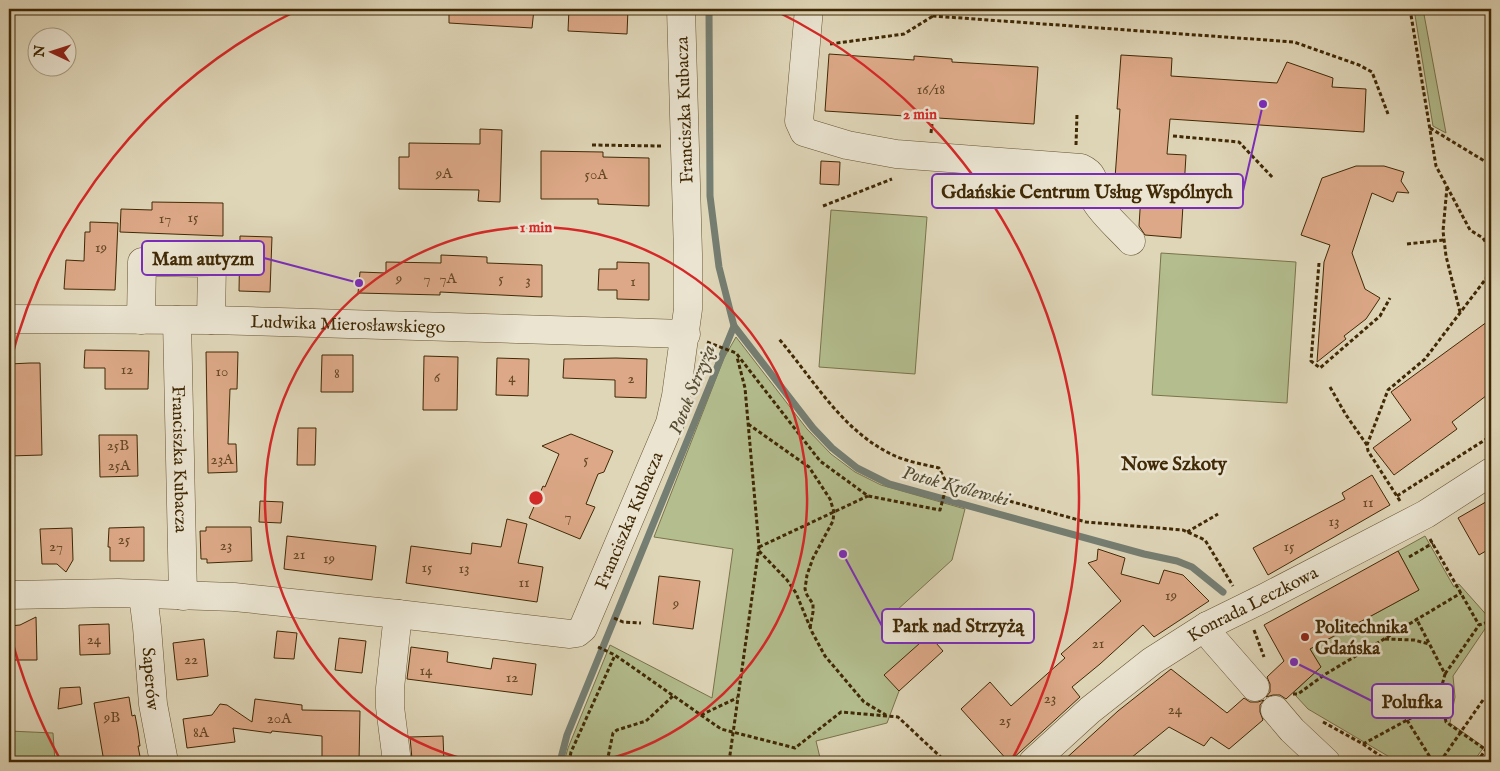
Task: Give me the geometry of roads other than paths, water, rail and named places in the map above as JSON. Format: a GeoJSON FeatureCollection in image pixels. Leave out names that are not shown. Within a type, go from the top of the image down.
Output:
{"type":"FeatureCollection","features":[{"type":"Feature","properties":{"kind":"street","name":"Franciszka Kubacza"},"geometry":{"type":"LineString","coordinates":[[9,595],[118,593],[234,597],[570,634],[576,633],[583,628],[670,423],[686,334],[688,254],[680,9]]}},
{"type":"Feature","properties":{"kind":"street"},"geometry":{"type":"LineString","coordinates":[[809,9],[799,121],[804,132],[847,145],[896,154],[1081,168],[1089,171],[1092,176],[1095,200],[1131,241]]}},
{"type":"Feature","properties":{"kind":"street"},"geometry":{"type":"LineString","coordinates":[[141,320],[142,262],[212,263],[211,320]]}},
{"type":"Feature","properties":{"kind":"street","name":"Ludwika Mierosławskiego"},"geometry":{"type":"LineString","coordinates":[[9,319],[211,320],[686,334]]}},
{"type":"Feature","properties":{"kind":"street","name":"Franciszka Kubacza"},"geometry":{"type":"LineString","coordinates":[[177,320],[183,596]]}},
{"type":"Feature","properties":{"kind":"street","name":"Konrada Leczkowa"},"geometry":{"type":"LineString","coordinates":[[1033,762],[1090,710],[1152,660],[1207,626],[1426,514],[1491,472]]}},
{"type":"Feature","properties":{"kind":"street","name":"Saperów"},"geometry":{"type":"LineString","coordinates":[[143,595],[148,627],[153,704],[164,762]]}},
{"type":"Feature","properties":{"kind":"street"},"geometry":{"type":"LineString","coordinates":[[397,762],[390,707],[390,688],[398,614]]}},
{"type":"Feature","properties":{"kind":"street"},"geometry":{"type":"LineString","coordinates":[[1207,626],[1213,639],[1261,676]]}},
{"type":"Feature","properties":{"kind":"street"},"geometry":{"type":"LineString","coordinates":[[1282,703],[1292,730],[1326,762]]}},
{"type":"Feature","properties":{"kind":"waterway","name":"Potok Strzyża"},"geometry":{"type":"LineString","coordinates":[[560,762],[567,735],[734,326],[719,267],[710,196],[709,9]]}},
{"type":"Feature","properties":{"kind":"waterway","name":"Potok Królewski"},"geometry":{"type":"LineString","coordinates":[[734,326],[813,428],[832,448],[857,468],[889,484],[1144,554],[1177,561],[1192,567],[1223,592]]}},
{"type":"Feature","properties":{"kind":"place","name":"Gdańskie Centrum Usług Wspólnych"},"geometry":{"type":"Point","coordinates":[1263,104]}},
{"type":"Feature","properties":{"kind":"place","name":"Mam autyzm"},"geometry":{"type":"Point","coordinates":[359,283]}},
{"type":"Feature","properties":{"kind":"place","name":"Park nad Strzyżą"},"geometry":{"type":"Point","coordinates":[843,554]}},
{"type":"Feature","properties":{"kind":"place","name":"Politechnika Gdańska"},"geometry":{"type":"Point","coordinates":[1305,637]}},
{"type":"Feature","properties":{"kind":"place","name":"Polufka"},"geometry":{"type":"Point","coordinates":[1294,662]}},
{"type":"Feature","properties":{"kind":"district","name":"Nowe Szkoty"},"geometry":{"type":"Point","coordinates":[1174,463]}}]}
